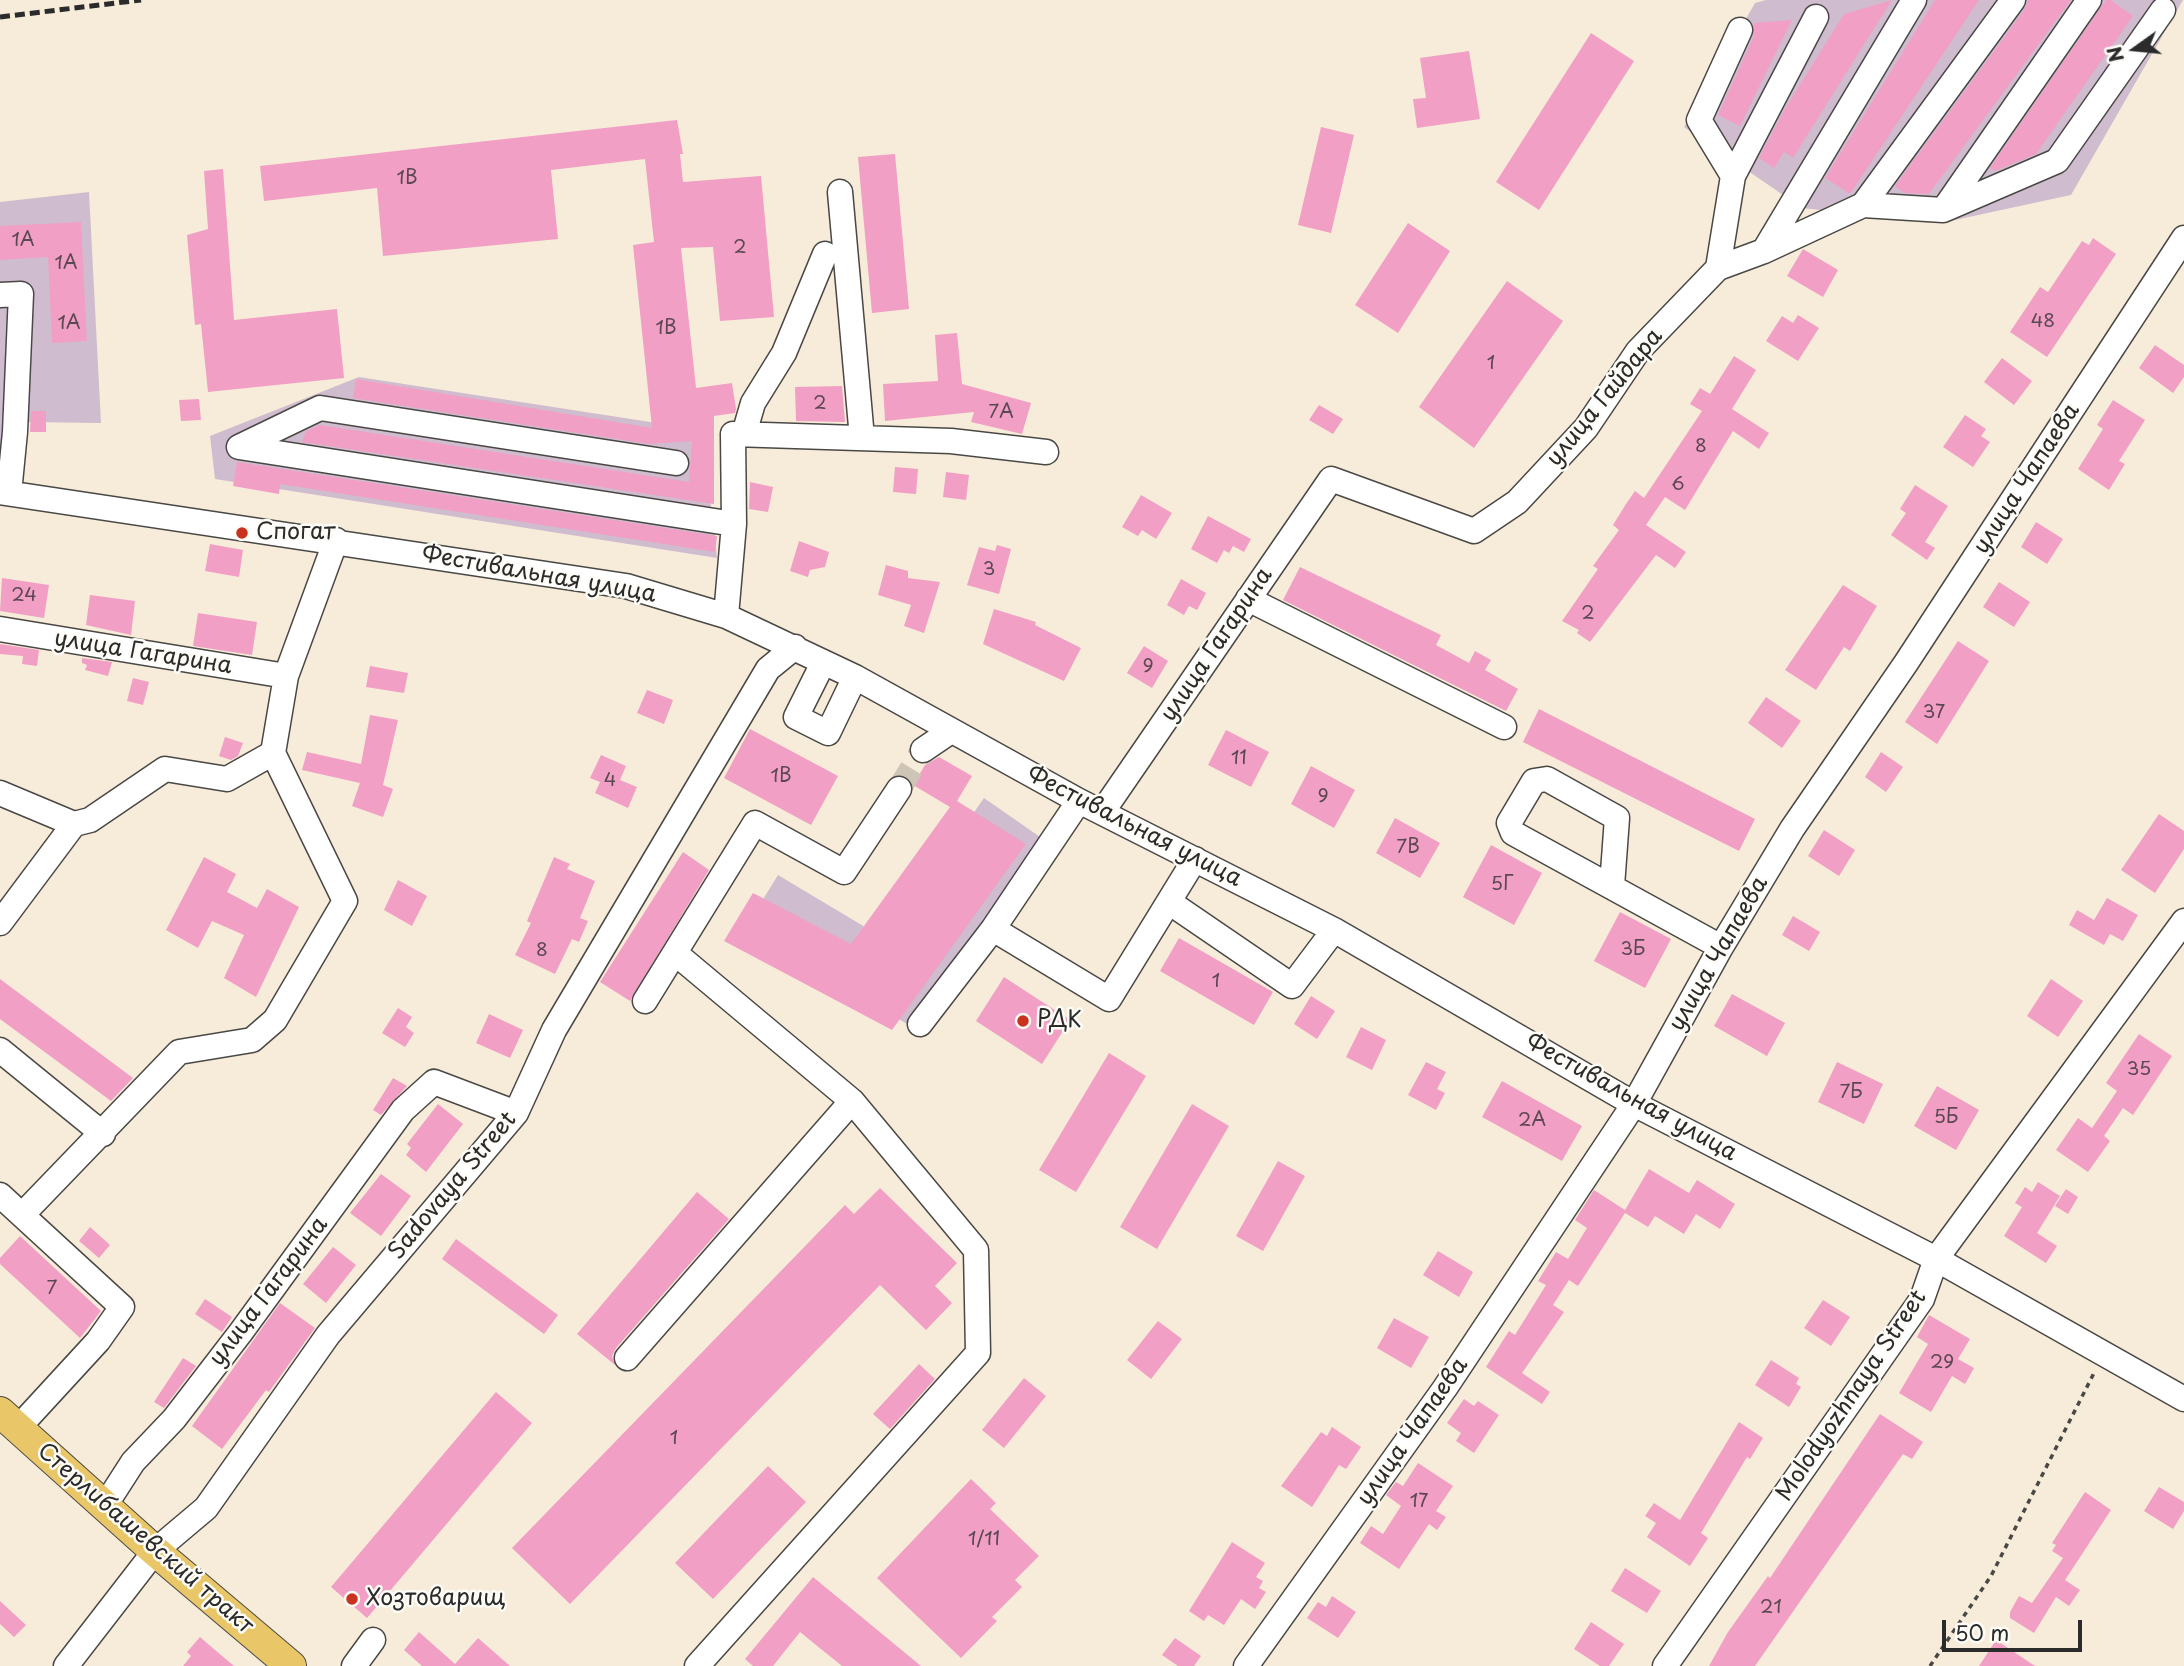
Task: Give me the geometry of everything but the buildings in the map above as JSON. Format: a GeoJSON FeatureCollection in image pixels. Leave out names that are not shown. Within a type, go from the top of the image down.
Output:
{"type":"FeatureCollection","features":[{"type":"Feature","properties":{"kind":"main road","name":"Стерлибашевский тракт"},"geometry":{"type":"LineString","coordinates":[[9,1420],[106,1504],[155,1551],[291,1666]]}},
{"type":"Feature","properties":{"kind":"street"},"geometry":{"type":"LineString","coordinates":[[1764,251],[1914,0]]}},
{"type":"Feature","properties":{"kind":"street"},"geometry":{"type":"LineString","coordinates":[[1863,205],[2012,0]]}},
{"type":"Feature","properties":{"kind":"street"},"geometry":{"type":"LineString","coordinates":[[1943,210],[2089,0]]}},
{"type":"Feature","properties":{"kind":"street"},"geometry":{"type":"LineString","coordinates":[[1816,17],[1733,176],[1718,268],[1764,251],[1863,205],[1943,210],[2057,162],[2163,10]]}},
{"type":"Feature","properties":{"kind":"street"},"geometry":{"type":"LineString","coordinates":[[1733,176],[1699,120],[1740,30]]}},
{"type":"Feature","properties":{"kind":"street"},"geometry":{"type":"LineString","coordinates":[[840,192],[862,438]]}},
{"type":"Feature","properties":{"kind":"street","name":"улица Чапаева"},"geometry":{"type":"LineString","coordinates":[[1246,1666],[1445,1388],[1634,1104],[1720,947],[1792,829],[1906,663],[2184,238]]}},
{"type":"Feature","properties":{"kind":"street"},"geometry":{"type":"LineString","coordinates":[[744,434],[753,403],[784,354],[825,254]]}},
{"type":"Feature","properties":{"kind":"street","name":"улица Гайдара"},"geometry":{"type":"LineString","coordinates":[[1331,479],[1474,531],[1517,502],[1577,438],[1638,351],[1718,268]]}},
{"type":"Feature","properties":{"kind":"street"},"geometry":{"type":"LineString","coordinates":[[0,295],[21,294],[9,383],[5,492]]}},
{"type":"Feature","properties":{"kind":"street"},"geometry":{"type":"LineString","coordinates":[[677,463],[320,408],[239,447],[734,524]]}},
{"type":"Feature","properties":{"kind":"street"},"geometry":{"type":"LineString","coordinates":[[726,616],[734,524],[733,434],[951,441],[1046,452]]}},
{"type":"Feature","properties":{"kind":"street","name":"улица Гагарина"},"geometry":{"type":"LineString","coordinates":[[1102,811],[1331,479]]}},
{"type":"Feature","properties":{"kind":"street","name":"Фестивальная улица"},"geometry":{"type":"LineString","coordinates":[[5,492],[626,586],[726,616],[855,677],[1079,800],[1334,930],[1634,1104],[1936,1259],[2184,1399]]}},
{"type":"Feature","properties":{"kind":"street"},"geometry":{"type":"LineString","coordinates":[[22,1215],[103,1134],[179,1052],[252,1040],[275,1020],[345,901],[273,753],[286,676],[336,540]]}},
{"type":"Feature","properties":{"kind":"street"},"geometry":{"type":"LineString","coordinates":[[1248,599],[1504,727]]}},
{"type":"Feature","properties":{"kind":"street","name":"улица Гагарина"},"geometry":{"type":"LineString","coordinates":[[0,629],[286,676]]}},
{"type":"Feature","properties":{"kind":"street","name":"Sadovaya Street"},"geometry":{"type":"LineString","coordinates":[[66,1666],[155,1551],[206,1508],[328,1335],[516,1113],[554,1030],[768,669],[795,647]]}},
{"type":"Feature","properties":{"kind":"street"},"geometry":{"type":"LineString","coordinates":[[823,663],[796,716],[828,733],[855,677]]}},
{"type":"Feature","properties":{"kind":"street"},"geometry":{"type":"LineString","coordinates":[[923,750],[951,731]]}},
{"type":"Feature","properties":{"kind":"street"},"geometry":{"type":"LineString","coordinates":[[0,793],[74,824],[90,820],[165,769],[227,779],[273,753]]}},
{"type":"Feature","properties":{"kind":"street"},"geometry":{"type":"LineString","coordinates":[[1612,887],[1617,818],[1547,779],[1534,781],[1509,822],[1513,833],[1720,947]]}},
{"type":"Feature","properties":{"kind":"street"},"geometry":{"type":"LineString","coordinates":[[645,1001],[755,823],[844,872],[899,789]]}},
{"type":"Feature","properties":{"kind":"street"},"geometry":{"type":"LineString","coordinates":[[920,1024],[993,929],[1079,800]]}},
{"type":"Feature","properties":{"kind":"street"},"geometry":{"type":"LineString","coordinates":[[0,923],[74,824]]}},
{"type":"Feature","properties":{"kind":"street"},"geometry":{"type":"LineString","coordinates":[[993,929],[1109,999],[1195,859]]}},
{"type":"Feature","properties":{"kind":"street"},"geometry":{"type":"LineString","coordinates":[[1169,902],[1293,986],[1334,930]]}},
{"type":"Feature","properties":{"kind":"street","name":"Molodyozhnaya Street"},"geometry":{"type":"LineString","coordinates":[[1665,1666],[1922,1299],[1936,1259],[2184,921]]}},
{"type":"Feature","properties":{"kind":"street"},"geometry":{"type":"LineString","coordinates":[[675,953],[852,1101],[976,1250],[978,1353],[697,1666]]}},
{"type":"Feature","properties":{"kind":"street"},"geometry":{"type":"LineString","coordinates":[[0,1050],[103,1134]]}},
{"type":"Feature","properties":{"kind":"street","name":"улица Гагарина"},"geometry":{"type":"LineString","coordinates":[[106,1504],[133,1462],[199,1386],[403,1110],[434,1082],[516,1113]]}},
{"type":"Feature","properties":{"kind":"street"},"geometry":{"type":"LineString","coordinates":[[627,1358],[852,1101]]}},
{"type":"Feature","properties":{"kind":"street"},"geometry":{"type":"LineString","coordinates":[[0,1195],[122,1307],[98,1341],[9,1420]]}},
{"type":"Feature","properties":{"kind":"street"},"geometry":{"type":"LineString","coordinates":[[354,1666],[373,1640]]}},
{"type":"Feature","properties":{"kind":"path"},"geometry":{"type":"LineString","coordinates":[[1930,1666],[1991,1576],[2104,1354]]}},
{"type":"Feature","properties":{"kind":"shaded area"},"geometry":{"type":"Polygon","coordinates":[[[1766,0],[2183,0],[2071,195],[1941,223],[1802,208],[1684,127],[1755,3],[1766,0]]]}},
{"type":"Feature","properties":{"kind":"shaded area"},"geometry":{"type":"Polygon","coordinates":[[[89,192],[101,423],[27,422],[0,450],[0,202],[89,192]]]}},
{"type":"Feature","properties":{"kind":"shaded area"},"geometry":{"type":"Polygon","coordinates":[[[359,377],[702,430],[717,558],[215,479],[210,436],[359,377]]]}},
{"type":"Feature","properties":{"kind":"shaded area"},"geometry":{"type":"Polygon","coordinates":[[[984,798],[1043,839],[912,1027],[746,927],[778,875],[885,939],[984,798]]]}},
{"type":"Feature","properties":{"kind":"tunnel"},"geometry":{"type":"LineString","coordinates":[[899,789],[923,750]]}},
{"type":"Feature","properties":{"kind":"railway"},"geometry":{"type":"LineString","coordinates":[[0,17],[141,0]]}},
{"type":"Feature","properties":{"kind":"place","name":"Спогат"},"geometry":{"type":"Point","coordinates":[242,533]}},
{"type":"Feature","properties":{"kind":"place","name":"РДК"},"geometry":{"type":"Point","coordinates":[1023,1021]}},
{"type":"Feature","properties":{"kind":"place","name":"Хозтоварищ"},"geometry":{"type":"Point","coordinates":[352,1599]}}]}
